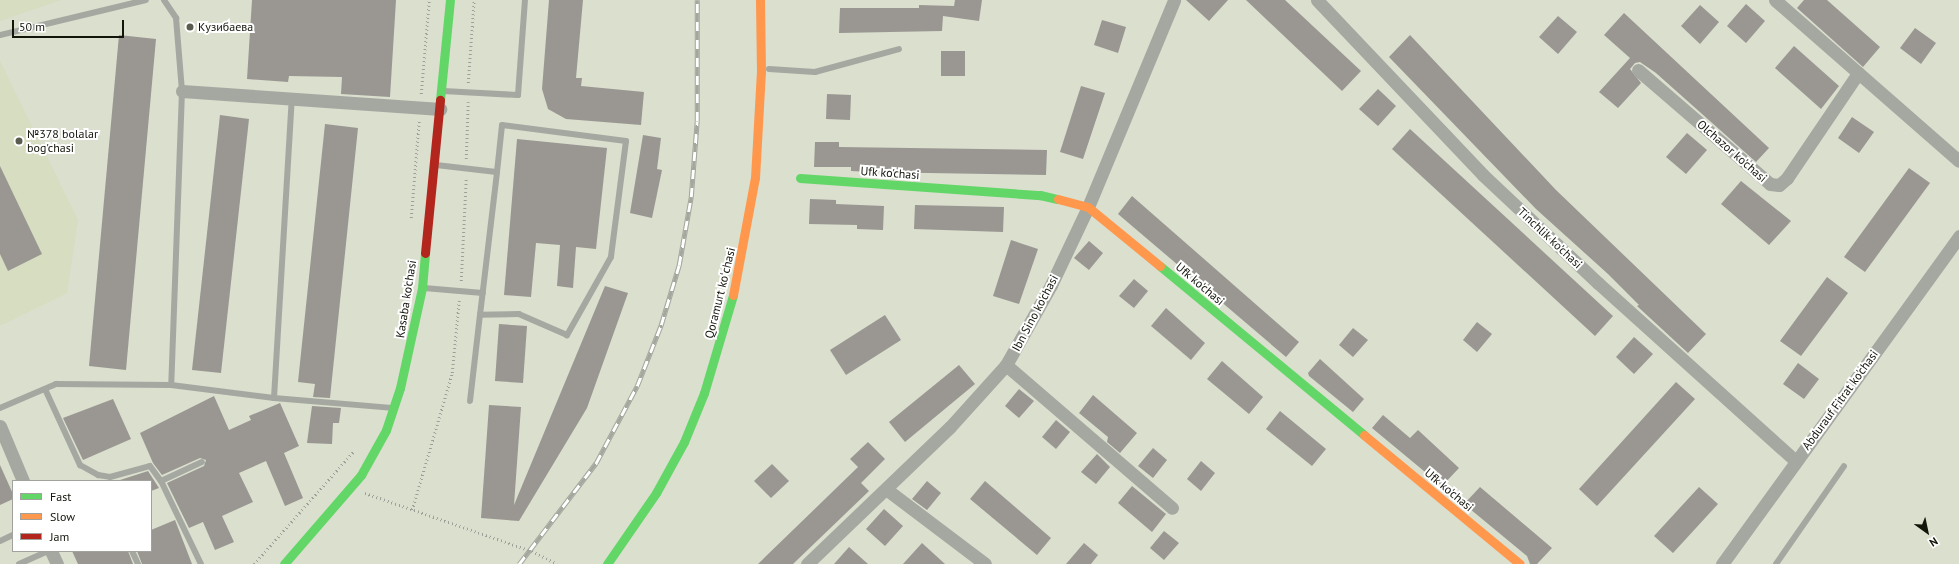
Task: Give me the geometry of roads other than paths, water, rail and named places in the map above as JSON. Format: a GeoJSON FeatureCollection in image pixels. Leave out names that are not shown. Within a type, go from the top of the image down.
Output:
{"type":"FeatureCollection","features":[{"type":"Feature","properties":{"kind":"street","name":"Kasaba ko'chasi"},"geometry":{"type":"LineString","coordinates":[[284,564],[351,488],[379,446],[394,408],[422,288],[450,0]]}},
{"type":"Feature","properties":{"kind":"street","name":"Qoramurt koʻchasi"},"geometry":{"type":"LineString","coordinates":[[607,564],[652,499],[684,442],[704,393],[726,322],[743,252],[755,178],[761,72],[760,0]]}},
{"type":"Feature","properties":{"kind":"street","name":"Qoramurt koʻchasi"},"geometry":{"type":"LineString","coordinates":[[616,564],[632,544],[676,471],[722,364],[757,218],[763,177],[768,69],[768,0]]}},
{"type":"Feature","properties":{"kind":"street","name":"Ibn Sino ko'chasi"},"geometry":{"type":"LineString","coordinates":[[811,563],[950,427],[1006,365],[1051,285],[1088,207],[1174,0]]}},
{"type":"Feature","properties":{"kind":"street","name":"Tinchlik ko'chasi"},"geometry":{"type":"LineString","coordinates":[[1317,0],[1483,175],[1598,283],[1796,461]]}},
{"type":"Feature","properties":{"kind":"street"},"geometry":{"type":"LineString","coordinates":[[1775,0],[1959,161]]}},
{"type":"Feature","properties":{"kind":"street","name":"Olchazor ko'chasi"},"geometry":{"type":"LineString","coordinates":[[1638,70],[1770,184],[1779,185],[1787,178],[1858,73]]}},
{"type":"Feature","properties":{"kind":"street"},"geometry":{"type":"LineString","coordinates":[[182,91],[440,108]]}},
{"type":"Feature","properties":{"kind":"street","name":"Ufk ko'chasi"},"geometry":{"type":"LineString","coordinates":[[800,178],[1040,195],[1088,207],[1520,564]]}},
{"type":"Feature","properties":{"kind":"street","name":"Abdurauf Fitrat ko'chasi"},"geometry":{"type":"LineString","coordinates":[[1722,564],[1959,236]]}},
{"type":"Feature","properties":{"kind":"street"},"geometry":{"type":"LineString","coordinates":[[1006,365],[1172,508]]}},
{"type":"Feature","properties":{"kind":"street"},"geometry":{"type":"LineString","coordinates":[[0,427],[23,480]]}},
{"type":"Feature","properties":{"kind":"street"},"geometry":{"type":"LineString","coordinates":[[886,489],[985,564]]}},
{"type":"Feature","properties":{"kind":"street"},"geometry":{"type":"LineString","coordinates":[[51,552],[57,564]]}},
{"type":"Feature","properties":{"kind":"lane"},"geometry":{"type":"LineString","coordinates":[[0,35],[146,0]]}},
{"type":"Feature","properties":{"kind":"lane"},"geometry":{"type":"LineString","coordinates":[[164,0],[176,18],[182,91],[171,385]]}},
{"type":"Feature","properties":{"kind":"lane"},"geometry":{"type":"LineString","coordinates":[[441,91],[518,94],[525,0]]}},
{"type":"Feature","properties":{"kind":"lane"},"geometry":{"type":"LineString","coordinates":[[768,69],[815,72],[899,49]]}},
{"type":"Feature","properties":{"kind":"lane"},"geometry":{"type":"LineString","coordinates":[[274,398],[292,98]]}},
{"type":"Feature","properties":{"kind":"lane"},"geometry":{"type":"LineString","coordinates":[[470,401],[502,125],[626,141],[611,257],[567,335],[519,314],[480,315]]}},
{"type":"Feature","properties":{"kind":"lane"},"geometry":{"type":"LineString","coordinates":[[434,165],[466,170],[497,172]]}},
{"type":"Feature","properties":{"kind":"lane"},"geometry":{"type":"LineString","coordinates":[[422,288],[483,293]]}},
{"type":"Feature","properties":{"kind":"lane"},"geometry":{"type":"LineString","coordinates":[[0,408],[56,384],[171,385],[274,398],[394,408]]}},
{"type":"Feature","properties":{"kind":"lane"},"geometry":{"type":"LineString","coordinates":[[44,389],[80,465],[98,475],[110,477],[146,464],[161,481],[201,564]]}},
{"type":"Feature","properties":{"kind":"lane"},"geometry":{"type":"LineString","coordinates":[[161,481],[202,462]]}},
{"type":"Feature","properties":{"kind":"lane"},"geometry":{"type":"LineString","coordinates":[[1776,564],[1844,466]]}},
{"type":"Feature","properties":{"kind":"lane"},"geometry":{"type":"LineString","coordinates":[[98,475],[100,480]]}},
{"type":"Feature","properties":{"kind":"lane"},"geometry":{"type":"LineString","coordinates":[[0,541],[12,535]]}},
{"type":"Feature","properties":{"kind":"lane"},"geometry":{"type":"LineString","coordinates":[[19,564],[48,552]]}},
{"type":"Feature","properties":{"kind":"lane"},"geometry":{"type":"LineString","coordinates":[[132,552],[138,564]]}},
{"type":"Feature","properties":{"kind":"railway"},"geometry":{"type":"LineString","coordinates":[[519,564],[596,463],[637,386],[661,325],[679,265],[691,197],[697,121],[697,0]]}},
{"type":"Feature","properties":{"kind":"place","name":"Кузибаева"},"geometry":{"type":"Point","coordinates":[190,27]}},
{"type":"Feature","properties":{"kind":"place","name":"№378 bolalar bog'chasi"},"geometry":{"type":"Point","coordinates":[19,141]}}]}
